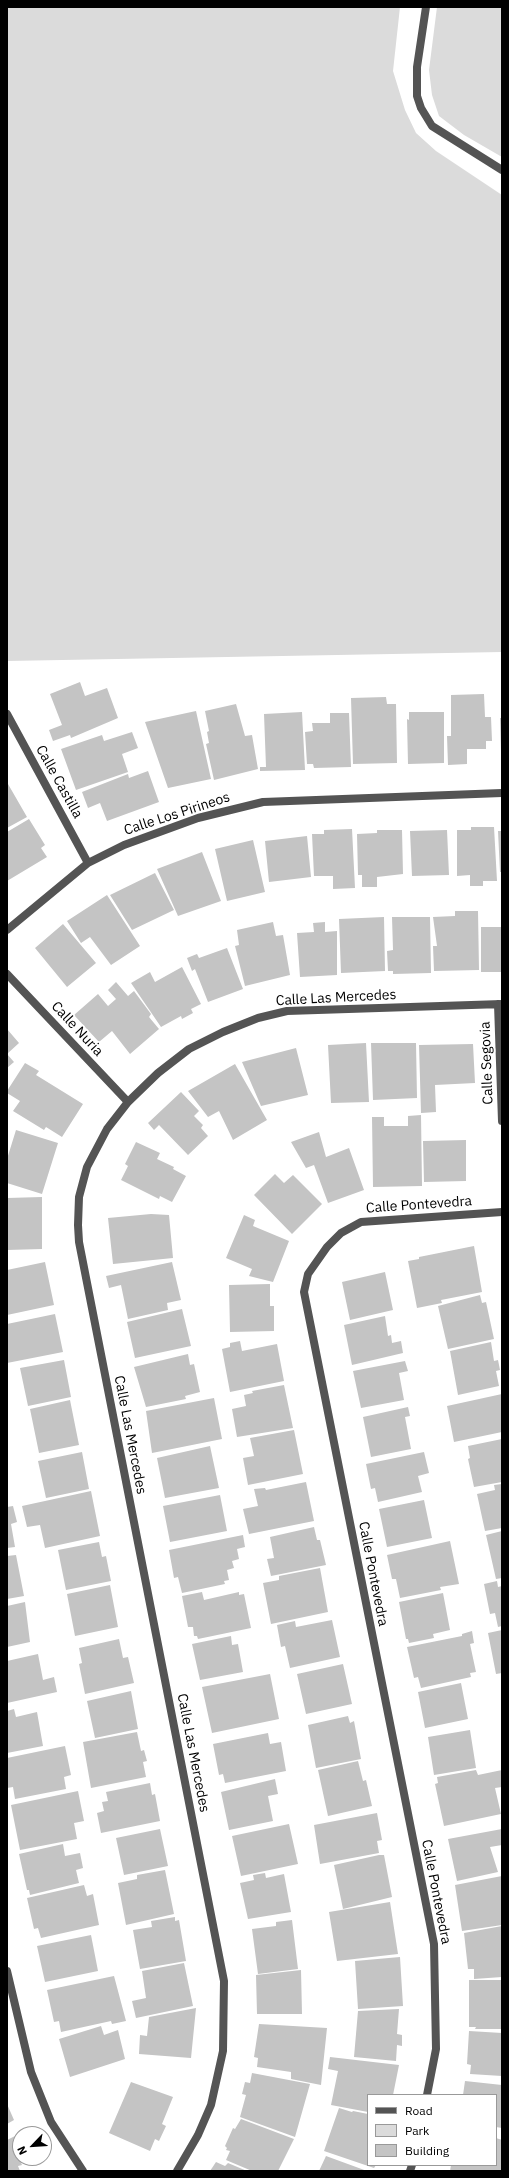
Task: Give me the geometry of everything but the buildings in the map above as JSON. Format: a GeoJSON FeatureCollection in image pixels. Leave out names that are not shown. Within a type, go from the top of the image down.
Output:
{"type":"FeatureCollection","features":[{"type":"Feature","properties":{"kind":"street"},"geometry":{"type":"LineString","coordinates":[[426,7],[417,67],[417,96],[421,108],[432,126],[502,170]]}},
{"type":"Feature","properties":{"kind":"street","name":"Calle Castilla"},"geometry":{"type":"LineString","coordinates":[[7,714],[88,863]]}},
{"type":"Feature","properties":{"kind":"street","name":"Calle Los Pirineos"},"geometry":{"type":"LineString","coordinates":[[7,930],[88,863],[154,833],[198,818],[263,802],[502,793]]}},
{"type":"Feature","properties":{"kind":"street","name":"Calle Nuria"},"geometry":{"type":"LineString","coordinates":[[7,974],[128,1102]]}},
{"type":"Feature","properties":{"kind":"street","name":"Calle Las Mercedes"},"geometry":{"type":"LineString","coordinates":[[177,2171],[198,2135],[211,2106],[223,2051],[224,1981],[79,1242],[79,1197],[87,1167],[107,1129],[128,1102],[158,1073],[189,1049],[223,1032],[258,1018],[287,1011],[500,1004]]}},
{"type":"Feature","properties":{"kind":"street","name":"Calle Segovia"},"geometry":{"type":"LineString","coordinates":[[500,1004],[502,1122]]}},
{"type":"Feature","properties":{"kind":"street","name":"Calle Pontevedra"},"geometry":{"type":"LineString","coordinates":[[428,2094],[436,2049],[434,1944],[304,1292],[308,1274],[327,1247],[340,1233],[361,1222],[502,1212]]}},
{"type":"Feature","properties":{"kind":"street"},"geometry":{"type":"LineString","coordinates":[[7,1971],[31,2072],[51,2122],[83,2171]]}},
{"type":"Feature","properties":{"kind":"green space"},"geometry":{"type":"Polygon","coordinates":[[[7,7],[400,7],[393,71],[405,110],[416,133],[436,151],[502,195],[502,652],[7,661],[7,7]]]}},
{"type":"Feature","properties":{"kind":"green space"},"geometry":{"type":"Polygon","coordinates":[[[437,7],[502,7],[502,157],[464,135],[439,116],[432,95],[429,70],[437,7]]]}}]}
